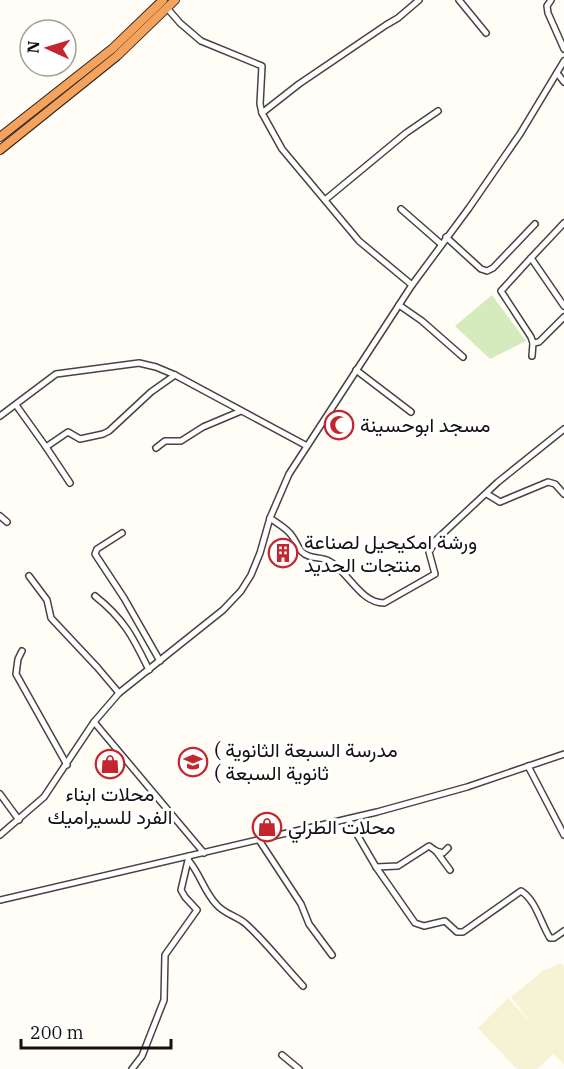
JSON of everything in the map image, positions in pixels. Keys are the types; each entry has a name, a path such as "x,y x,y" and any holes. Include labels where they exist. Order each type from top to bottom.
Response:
{"highway":[{"path":"0,137 165,4 176,0"},
{"path":"0,150 117,56 165,4"}],"street":[{"path":"262,113 299,84 398,18 419,0"},
{"path":"459,0 486,33"},
{"path":"551,0 547,6 548,13 564,49"},
{"path":"165,4 180,23 201,41 262,66 260,104 262,113 282,149 359,241 412,285"},
{"path":"0,835 44,797 94,722 119,693 223,610 241,591 251,575 270,519 289,474 412,285 520,134 564,61"},
{"path":"557,74 564,82"},
{"path":"325,200 406,133 438,111"},
{"path":"401,209 441,244"},
{"path":"446,237 481,269 487,271 493,268 535,224"},
{"path":"562,225 564,233"},
{"path":"532,356 531,337 501,291 562,225"},
{"path":"531,258 564,306"},
{"path":"399,305 422,321 464,357"},
{"path":"533,343 539,342 564,317"},
{"path":"0,416 56,374 139,363 175,375 307,446"},
{"path":"356,370 411,412"},
{"path":"46,447 68,432 80,439 109,431 151,392 175,375"},
{"path":"16,405 70,483"},
{"path":"156,448 165,441 181,441 203,427 241,411"},
{"path":"270,519 287,529 303,553 309,557 329,561 366,597 384,603 435,574 429,552 436,540 540,447 564,429"},
{"path":"487,494 500,502 548,482 555,484 564,494"},
{"path":"0,516 7,522"},
{"path":"122,533 97,549 95,554 124,598 160,661"},
{"path":"29,576 47,600 51,618 119,693"},
{"path":"95,596 125,625 149,670"},
{"path":"22,651 18,658 16,674 67,765"},
{"path":"94,722 204,853"},
{"path":"0,900 189,859 204,853 348,819 467,787 564,754"},
{"path":"528,766 564,835"},
{"path":"0,794 19,820"},
{"path":"348,819 411,920 419,925 445,921 457,932 463,932 522,891 526,894 550,938 564,931"},
{"path":"260,840 301,904 309,924 332,955"},
{"path":"376,867 398,866 429,846 436,851 450,870"},
{"path":"436,851 443,853 448,848"},
{"path":"189,859 205,891 216,904 246,923 303,986"},
{"path":"132,1069 142,1056 165,1000 165,955 197,910 181,890 189,859"},
{"path":"282,1055 299,1069"}],"shaded area":[{"path":"560,963 564,966 564,1064 553,1054 538,1069 517,1069 478,1028 508,998 532,1024 511,997 543,971"}],"green space":[{"path":"492,295 526,341 490,359 455,326"}],"place":[{"name":"مسجد ابوحسينة","path":"339,425"},
{"name":"ورشة امكيحيل لصناعة منتجات الحديد","path":"283,553"},
{"name":"( مدرسة السبعة الثانوية ( ثانوية السبعة","path":"193,762"},
{"name":"محلات ابناء الفرد للسيراميك","path":"110,764"},
{"name":"محلات الطرلي","path":"267,827"}]}
